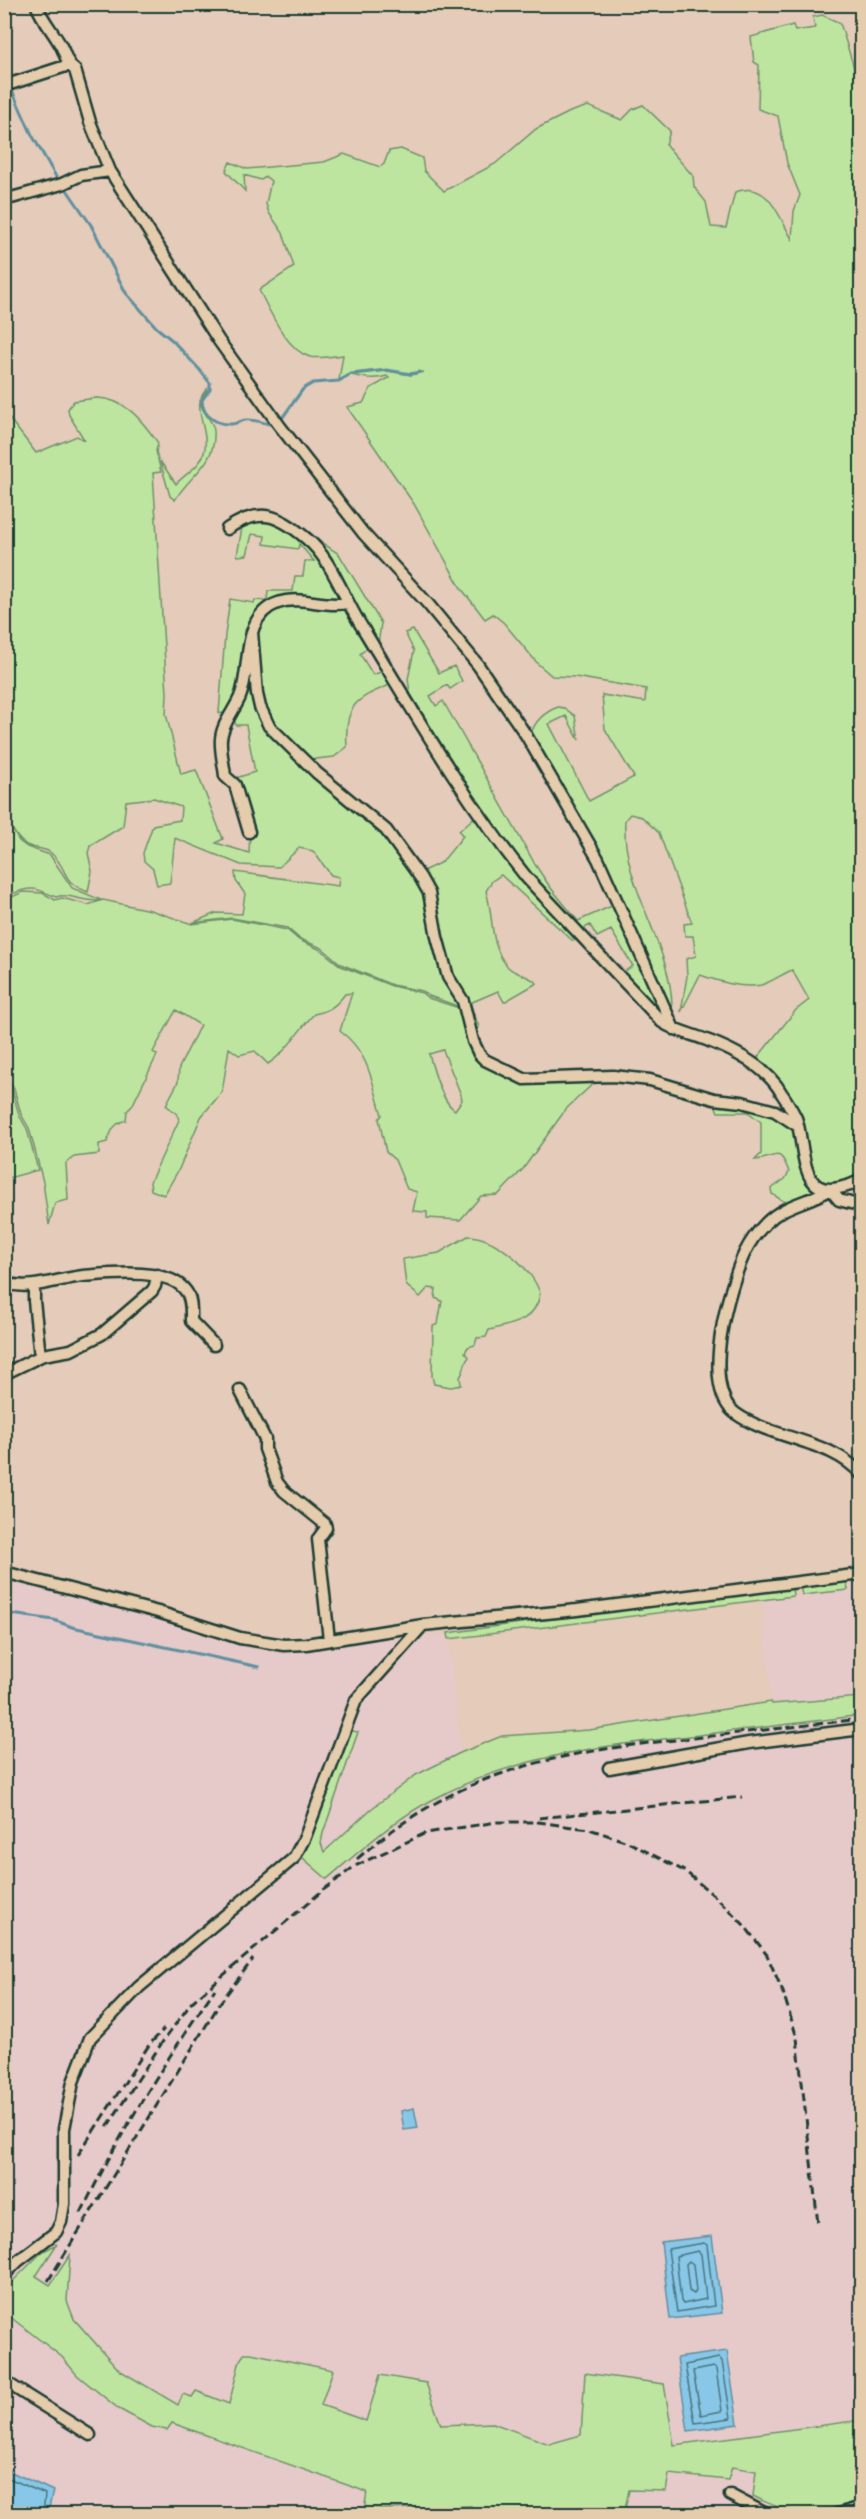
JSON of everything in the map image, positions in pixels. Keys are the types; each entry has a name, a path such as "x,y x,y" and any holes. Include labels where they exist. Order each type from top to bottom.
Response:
{"street":[{"path":"36,4 45,24 61,46 69,65 75,70 90,122 110,171 219,341 279,425 367,538 428,604 472,658 526,735 598,859 674,1029"},
{"path":"4,86 69,65"},
{"path":"4,200 62,184 81,175 110,171"},
{"path":"227,530 257,514 271,516 286,523 316,547 413,714 510,856 662,1022 674,1029 708,1040 732,1052 764,1073 781,1090 798,1126 808,1177 817,1186 830,1189 839,1200 861,1206"},
{"path":"249,832 235,785 225,776 221,739 240,697 252,632 262,611 276,603 307,600 337,605 347,603"},
{"path":"252,632 256,694 269,726 317,773 386,830 429,893 437,937 448,977 463,1001 473,1041 485,1060 524,1079 613,1076 650,1080 714,1099 742,1102 775,1111 798,1126"},
{"path":"861,1180 852,1185 830,1189 787,1207 767,1222 750,1243 744,1252 723,1312 718,1364 725,1401 737,1414 766,1430 828,1451 861,1475"},
{"path":"4,1374 40,1356 71,1350 102,1334 152,1291 156,1275"},
{"path":"4,1282 22,1287 82,1276 156,1275 176,1280 189,1296 191,1321 214,1345"},
{"path":"34,1286 40,1356"},
{"path":"240,1390 265,1439 265,1449 277,1482 284,1491 325,1524 326,1528 318,1539 329,1640"},
{"path":"4,1572 158,1612 260,1642 284,1645 423,1625 589,1609 861,1574"},
{"path":"4,2276 23,2256 56,2232 61,2222 64,2204 64,2129 73,2082 90,2038 139,1987 294,1858 305,1837 356,1700 423,1625"},
{"path":"609,1768 749,1743 861,1729"},
{"path":"4,2381 90,2435"},
{"path":"730,2495 766,2514"},
{"path":"838,2514 861,2507"}],"shaded area":[{"path":"5,1578 166,1622 280,1649 448,1633 461,1753 502,1736 589,1730 771,1702 762,1599 848,1590 861,1585 861,2514 54,2514 48,2512 53,2491 5,2469"}],"green space":[{"path":"822,15 838,22 855,71 862,74 861,1177 832,1185 819,1182 812,1173 802,1129 754,1062 796,1010 809,1000 792,970 765,984 754,986 730,984 700,975 681,1012 687,976 686,959 696,956 693,936 685,936 684,924 692,923 659,833 642,817 630,814 625,820 626,845 631,870 665,964 672,1012 531,734 541,717 558,707 564,708 575,716 579,740 566,716 549,724 589,801 634,777 605,729 602,695 645,702 646,689 575,677 552,676 538,664 504,623 493,614 485,619 461,588 414,504 347,407 363,403 371,388 389,378 387,376 369,378 352,375 385,371 356,374 347,376 339,380 343,355 310,357 301,353 286,338 259,290 294,267 283,233 269,213 266,204 271,181 266,177 261,180 244,175 245,191 226,171 230,162 247,169 324,162 344,154 380,167 384,164 389,151 401,149 422,158 424,171 444,191 495,164 536,129 570,112 588,106 622,120 633,109 643,105 670,131 666,145 693,176 694,187 706,202 711,227 726,228 735,192 746,189 764,195 771,202 792,239 794,211 800,195 787,163 778,116 758,109 759,65 754,62 751,37 793,25 795,31 815,28 813,17","holes":["390,372 409,373 424,372 411,375"]},
{"path":"108,399 125,407 140,419 158,443 156,451 161,472 153,473 167,694 166,714 181,774 196,770 223,839 216,843 249,853 250,833 236,778 255,772 246,725 236,725 232,714 249,654 267,727 375,821 418,877 463,1008 429,996 422,991 392,985 341,964 322,948 300,939 287,928 232,918 192,923 216,913 242,914 245,894 236,881 235,872 338,886 339,877 331,875 313,851 299,848 279,867 241,865 175,838 170,883 157,885 153,869 144,861 143,853 153,825 180,820 181,807 154,798 126,801 123,826 90,846 88,853 92,871 88,892 73,884 51,853 24,844 14,832 5,813 5,413 36,453 77,436 85,441 69,415 68,409 74,401"},
{"path":"200,402 213,427 214,443 206,461 175,500 170,496 160,461 176,484 202,458 205,436"},
{"path":"274,520 315,552 334,584 339,600 321,598 260,611 237,696 227,714 219,713 230,599 254,603 255,600 267,601 268,591 293,591 295,576 303,576 305,561 314,561 299,544 298,549 264,544 265,536 252,534 247,555 237,556 243,522"},
{"path":"307,533 339,554 381,623 378,645"},
{"path":"295,604 345,610 367,648 360,654 373,675 383,671 390,685 368,695 354,706 347,722 347,747 334,757 307,760 268,719 260,692 257,628 268,614"},
{"path":"413,630 439,673 454,666 462,681 450,689 447,685 430,696 436,706 443,701 536,866 578,921 616,904 664,1017 622,973 633,966 611,930 597,937 590,925 581,930 530,875 436,743 412,705 408,679 414,651 405,633"},
{"path":"478,814 584,941 572,940 501,875 492,881 486,891 498,950 508,967 537,983 504,1002 498,991 470,1003 479,1027 474,1035 452,980 419,873 442,862 463,836 459,831"},
{"path":"5,817 19,841 27,847 50,855 72,888 101,900 56,897 35,889 12,894 6,892"},
{"path":"23,892 43,893 55,900 62,898 88,905 103,900 150,910 192,924 232,919 287,930 299,940 321,950 341,966 459,1008 472,1042 512,1077 598,1079 566,1109 523,1169 498,1195 481,1196 460,1220 427,1218 427,1212 413,1211 417,1192 407,1189 395,1160 386,1152 379,1119 382,1115 368,1068 357,1048 340,1031 352,993 345,994 332,1007 314,1014 281,1053 268,1064 255,1051 239,1055 229,1048 222,1092 201,1117 179,1169 164,1195 151,1190 150,1182 179,1120 177,1114 166,1105 178,1082 179,1068 200,1025 176,1010 153,1052 157,1055 132,1106 127,1111 126,1120 116,1126 107,1142 99,1144 99,1154 74,1157 66,1163 68,1200 55,1203 49,1225 43,1182 29,1128 21,1114 14,1089 5,1073 5,895 12,897","holes":["443,1050 462,1100 455,1110 442,1093 429,1054"]},
{"path":"5,1077 12,1090 19,1115 27,1129 38,1170 8,1178 5,1186"},
{"path":"714,1102 773,1113 789,1124 796,1133 812,1191 788,1204 772,1194 771,1189 785,1179 789,1172 786,1163 779,1156 755,1160 761,1154 761,1122 748,1112 718,1112"},
{"path":"468,1236 489,1242 512,1256 530,1274 540,1294 533,1311 528,1316 514,1323 489,1330 486,1337 477,1338 475,1345 468,1347 465,1352 469,1357 460,1377 461,1385 451,1387 434,1384 432,1376 433,1326 438,1324 442,1301 435,1298 436,1289 428,1288 420,1297 406,1285 403,1259 439,1253"},
{"path":"846,1579 848,1590 802,1595 800,1585"},
{"path":"792,1586 793,1596 449,1639 448,1633"},
{"path":"861,1697 861,1715 624,1744 526,1763 463,1785 418,1808 377,1836 327,1879 303,1858 302,1853 350,1733 353,1731 358,1732 323,1833 321,1843 324,1852 371,1809 416,1775 460,1753 502,1736 589,1730 771,1702 772,1704"},
{"path":"57,2244 36,2276 50,2285 70,2255 67,2301 74,2319 119,2370 178,2405 183,2394 192,2397 196,2391 229,2404 240,2360 245,2353 251,2353 333,2370 321,2405 366,2421 380,2375 426,2383 441,2425 493,2423 549,2444 581,2435 585,2373 664,2384 674,2445 861,2420 861,2501 818,2511 794,2511 782,2508 753,2496 756,2471 732,2467 728,2480 669,2474 666,2491 629,2490 624,2514 480,2514 471,2506 364,2510 367,2492 172,2423 167,2430 152,2427 119,2409 77,2375 62,2357 5,2313 5,2289 42,2252"}],"water":[{"path":"414,2108 418,2128 404,2130 401,2111"},
{"path":"712,2236 722,2313 670,2319 661,2242"},
{"path":"727,2351 738,2424 688,2431 677,2358"},
{"path":"5,2469 53,2491 48,2512 54,2514 5,2514"}],"waterway":[{"path":"10,86 32,135 59,182"},
{"path":"65,187 91,225 126,293 210,383 210,389 202,400 208,415 226,424 248,420 273,425"},
{"path":"280,421 303,389 313,383 339,381 351,374 387,370 411,374 419,372"},
{"path":"4,1613 54,1620 72,1627 259,1667"}],"railway":[{"path":"357,1859 396,1828 435,1803 475,1784 515,1769 557,1758 646,1743 862,1719"},
{"path":"539,1818 742,1797"},
{"path":"107,2127 163,2041 192,2002 322,1891 355,1866 426,1833 497,1822 538,1822 589,1829 628,1842 686,1872 744,1925 767,1955 783,1992 797,2038 818,2224"},
{"path":"48,2281 220,2003 253,1959"},
{"path":"81,2213 144,2098 215,1989"},
{"path":"78,2155 149,2045 164,2029"}]}
